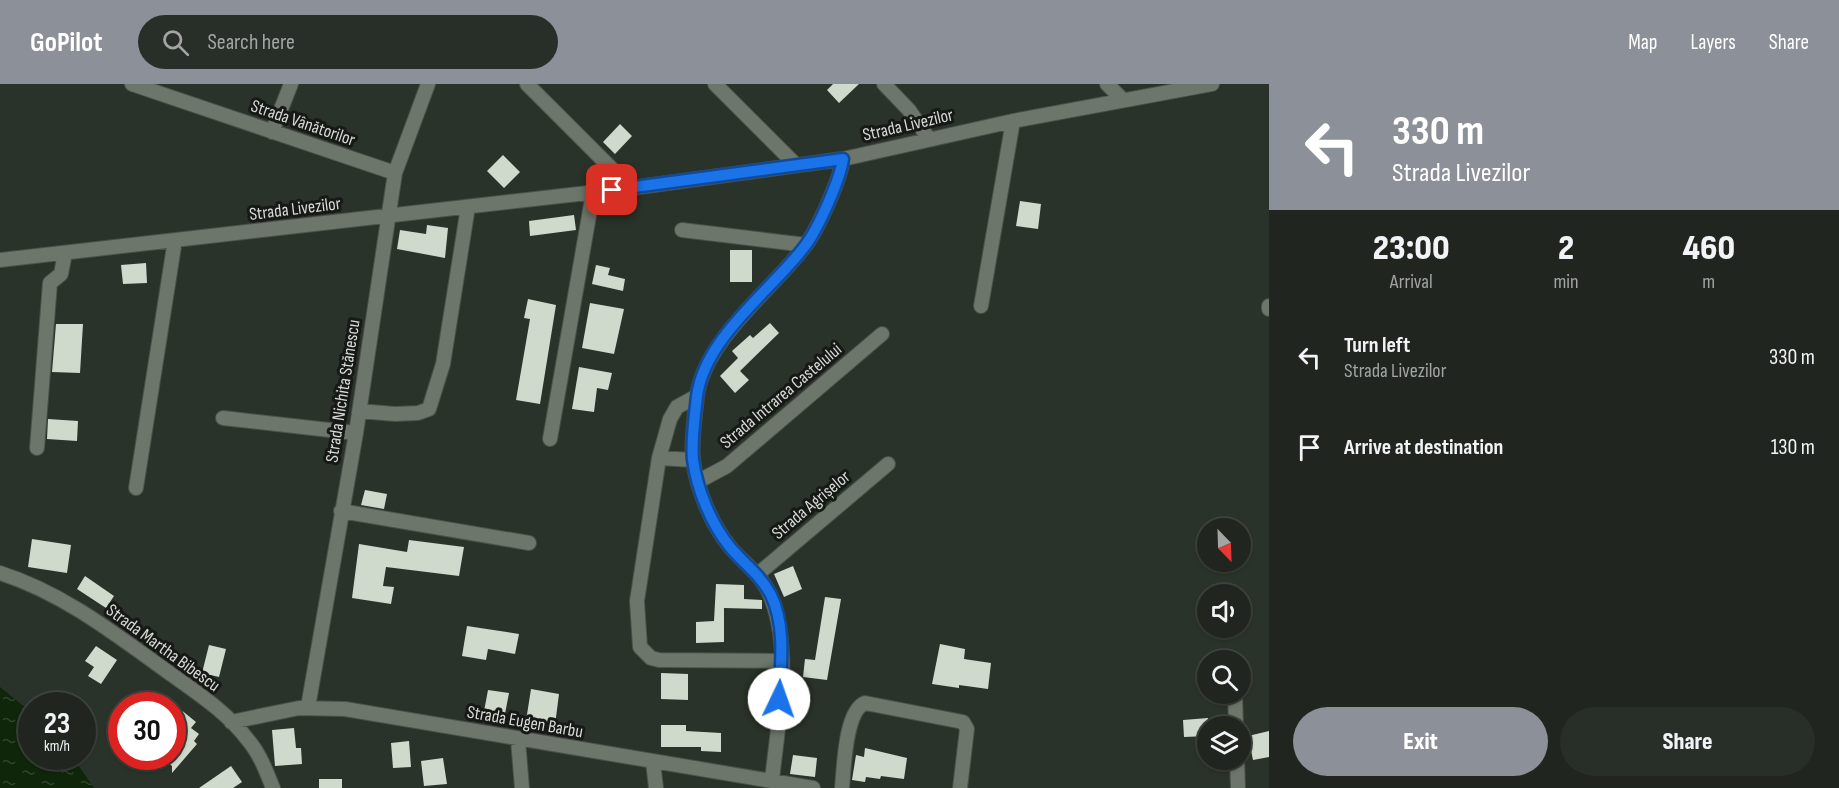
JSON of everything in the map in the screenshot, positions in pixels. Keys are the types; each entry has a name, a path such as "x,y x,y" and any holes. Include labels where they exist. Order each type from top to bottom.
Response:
{"street":[{"name":"Strada Vânătorilor","path":"132,84 395,173"},
{"path":"272,132 291,84"},
{"name":"Strada Nichita Stănescu","path":"308,707 356,433 395,173 428,84"},
{"path":"527,84 631,188"},
{"path":"715,84 796,165"},
{"path":"884,84 909,110 929,139"},
{"path":"1107,84 1123,100"},
{"name":"Strada Livezilor","path":"0,261 593,193 843,159 1013,121 1212,84"},
{"path":"981,306 1013,121"},
{"path":"772,780 782,647 776,612 771,597 758,574 730,547 707,511 693,460 698,396 710,362 724,339 806,245 841,173 843,159"},
{"path":"550,439 593,193"},
{"path":"359,411 418,413 429,409 433,402 443,364 468,207"},
{"path":"682,230 806,245"},
{"path":"136,488 175,240"},
{"path":"37,448 50,283 61,274 65,253"},
{"name":"Strada Intrarea Castelului","path":"699,481 727,466 882,334"},
{"path":"698,396 677,407 670,418 659,458 637,600 640,647 651,658 659,660 781,661"},
{"path":"223,418 356,433"},
{"path":"659,458 693,460"},
{"name":"Strada Agrișelor","path":"758,574 888,465"},
{"path":"341,511 529,543"},
{"name":"Strada Martha Bibescu","path":"0,573 21,580 76,607 201,696 248,739 262,761 273,788"},
{"path":"842,788 851,723 855,710 865,703 963,722 967,729 960,788"},
{"name":"Strada Eugen Barbu","path":"231,722 308,707 345,709 813,788"},
{"path":"518,740 522,788"},
{"path":"654,762 656,788"},
{"path":"1237,770 1238,788"}],"water":[{"path":"0,687 18,702 18,770 82,770 94,788 0,788"}],"building":[{"path":"833,84 859,84 839,103 827,90"},
{"path":"620,124 632,136 615,154 603,142"},
{"path":"503,155 520,172 504,188 487,171"},
{"path":"1020,201 1041,204 1038,229 1016,226"},
{"path":"574,215 576,230 530,236 529,221"},
{"path":"427,225 448,228 445,258 397,249 400,230 426,234"},
{"path":"730,250 752,250 752,282 730,282"},
{"path":"146,263 147,283 123,284 121,265"},
{"path":"596,265 610,268 608,275 625,279 623,291 592,284"},
{"path":"528,299 556,305 540,404 516,400 530,319 524,318"},
{"path":"590,303 624,309 614,354 582,348"},
{"path":"770,323 779,333 740,371 749,380 735,393 720,376 738,358 732,351 750,335 753,338"},
{"path":"56,324 83,324 80,373 52,372"},
{"path":"579,367 612,373 608,390 597,388 594,412 572,409"},
{"path":"48,419 78,421 77,441 47,439"},
{"path":"365,490 387,494 384,509 361,505"},
{"path":"32,539 71,545 67,573 28,567"},
{"path":"409,540 464,547 459,576 386,567 383,586 394,587 391,604 352,598 359,544 407,552"},
{"path":"793,566 802,589 784,597 774,574"},
{"path":"85,576 114,596 106,608 77,589"},
{"path":"716,584 744,585 744,599 762,600 762,609 724,608 724,642 696,643 696,622 714,621"},
{"path":"825,597 841,599 827,680 803,677 805,659 815,660"},
{"path":"467,626 519,634 515,654 488,649 486,660 462,656"},
{"path":"940,644 965,649 964,659 991,663 988,689 932,684"},
{"path":"209,645 226,649 219,677 202,673"},
{"path":"96,646 117,660 101,684 88,676 94,667 85,661"},
{"path":"661,673 688,674 688,700 661,699"},
{"path":"531,689 559,694 555,725 526,721"},
{"path":"488,690 509,693 504,719 495,717 494,724 482,722"},
{"path":"186,714 196,722 191,728 199,734 194,741 197,744 186,757"},
{"path":"1197,719 1197,736 1184,737 1183,720"},
{"path":"661,725 686,725 686,731 721,733 721,752 701,751 701,747 661,747"},
{"path":"294,728 296,748 301,748 302,764 275,766 272,730"},
{"path":"1269,731 1269,757 1253,760 1251,735"},
{"path":"409,741 411,767 393,768 391,743"},
{"path":"865,748 907,758 904,779 881,776 880,779 866,777 865,782 852,780 856,755 864,757"},
{"path":"793,755 817,758 815,777 790,774"},
{"path":"443,758 447,784 424,786 421,761"},
{"path":"231,766 242,782 233,788 199,788"},
{"path":"319,779 342,779 342,788 319,788"}],"route":[{"path":"612,190 843,159 841,173 806,245 750,307 724,339 710,362 699,389 694,422 693,460 707,511 730,547 758,574 771,597 776,612 782,647 779,699"}]}
